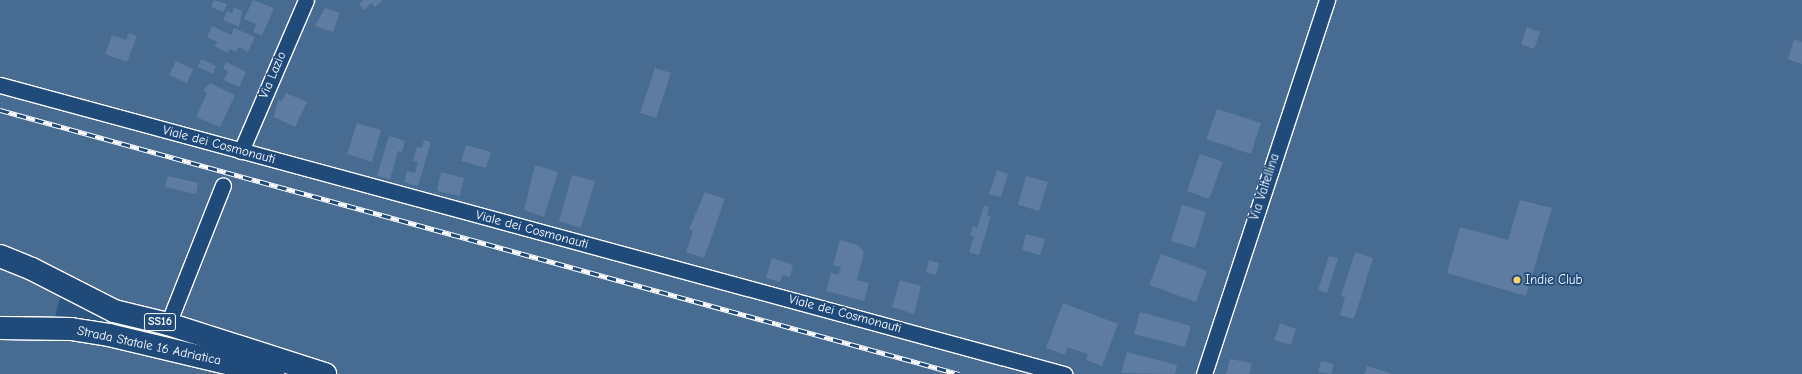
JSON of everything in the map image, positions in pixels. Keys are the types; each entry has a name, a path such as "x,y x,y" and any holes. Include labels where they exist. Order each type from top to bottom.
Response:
{"main road":[{"name":"Strada Statale 16 Adriatica","path":"0,256 32,268 114,311 168,324 325,374"},
{"name":"Strada Statale 16 Adriatica","path":"0,328 72,328 109,335 273,374"}],"street":[{"name":"Via Lazio","path":"241,151 306,0"},
{"name":"Via Valtellina","path":"1204,374 1327,0"},
{"name":"Viale dei Cosmonauti","path":"0,85 1064,374"},
{"path":"168,324 224,184"}],"shaded area":[{"path":"0,0 1802,0 1802,374 263,374 0,249"},
{"path":"0,264 61,293 54,321 0,321"},
{"path":"0,336 81,340 241,374 0,374"}],"building":[{"path":"214,0 227,4 223,12 211,7"},
{"path":"253,0 274,8 262,36 253,32 256,24 244,19"},
{"path":"363,0 383,0 375,7 371,3 364,10 359,4"},
{"path":"234,7 242,11 239,27 223,20 227,11 232,13"},
{"path":"325,8 340,13 333,32 315,26"},
{"path":"212,26 231,35 234,28 255,37 248,52 239,47 236,52 230,49 228,53 215,46 217,42 207,37"},
{"path":"1527,27 1540,32 1534,49 1521,44"},
{"path":"129,33 137,36 127,62 105,54 112,35 126,40"},
{"path":"1794,39 1802,42 1802,64 1788,59"},
{"path":"201,59 216,66 213,74 198,67"},
{"path":"176,61 193,69 187,83 169,75"},
{"path":"226,62 246,72 239,87 224,80 228,71 223,69"},
{"path":"655,68 671,73 656,118 640,113"},
{"path":"210,83 235,95 220,127 196,117 207,93 203,91"},
{"path":"286,93 307,102 295,127 274,117 278,100 282,101"},
{"path":"1217,109 1261,123 1251,154 1206,139"},
{"path":"357,123 381,130 372,162 347,154"},
{"path":"389,136 405,141 402,152 398,151 390,179 377,176"},
{"path":"424,140 431,142 418,186 404,182 407,171 415,173 418,162 413,161 417,147 422,148"},
{"path":"466,145 491,152 486,168 461,161"},
{"path":"1200,154 1223,162 1209,199 1187,191"},
{"path":"535,165 558,172 544,217 524,210"},
{"path":"997,170 1008,174 1001,197 989,194"},
{"path":"441,172 464,178 460,196 437,191"},
{"path":"572,175 595,181 581,228 559,221"},
{"path":"168,176 198,183 196,194 165,187"},
{"path":"1026,176 1048,182 1039,211 1018,205"},
{"path":"705,192 725,199 704,258 686,252 693,231 689,229"},
{"path":"1520,200 1552,208 1526,296 1447,273 1460,227 1508,240"},
{"path":"1182,205 1206,212 1195,248 1171,241"},
{"path":"984,206 989,207 987,215 991,216 979,255 969,252 974,237 970,235 973,226 977,228"},
{"path":"1026,234 1045,239 1040,255 1022,250"},
{"path":"840,240 858,245 864,252 857,280 869,283 864,301 826,291 831,273 838,275 841,267 833,265"},
{"path":"1355,252 1373,258 1354,319 1340,315 1345,297 1341,296"},
{"path":"1161,254 1207,271 1196,302 1149,285"},
{"path":"1329,256 1338,258 1327,293 1318,290"},
{"path":"772,258 793,265 790,277 782,275 780,282 766,278"},
{"path":"929,260 939,263 936,275 926,272"},
{"path":"900,280 921,286 914,314 892,307"},
{"path":"1063,303 1118,324 1102,366 1086,360 1088,354 1067,347 1065,355 1046,348"},
{"path":"1140,312 1191,326 1185,347 1134,334"},
{"path":"1280,323 1296,329 1291,345 1274,340"},
{"path":"1127,352 1177,365 1175,374 1121,373"},
{"path":"1230,359 1252,363 1249,374 1226,374"},
{"path":"1321,361 1334,364 1331,374 1318,372"},
{"path":"1367,366 1393,374 1364,374"}],"railway":[{"path":"0,110 959,374"}],"place":[{"name":"Indie Club","path":"1517,280"}]}
